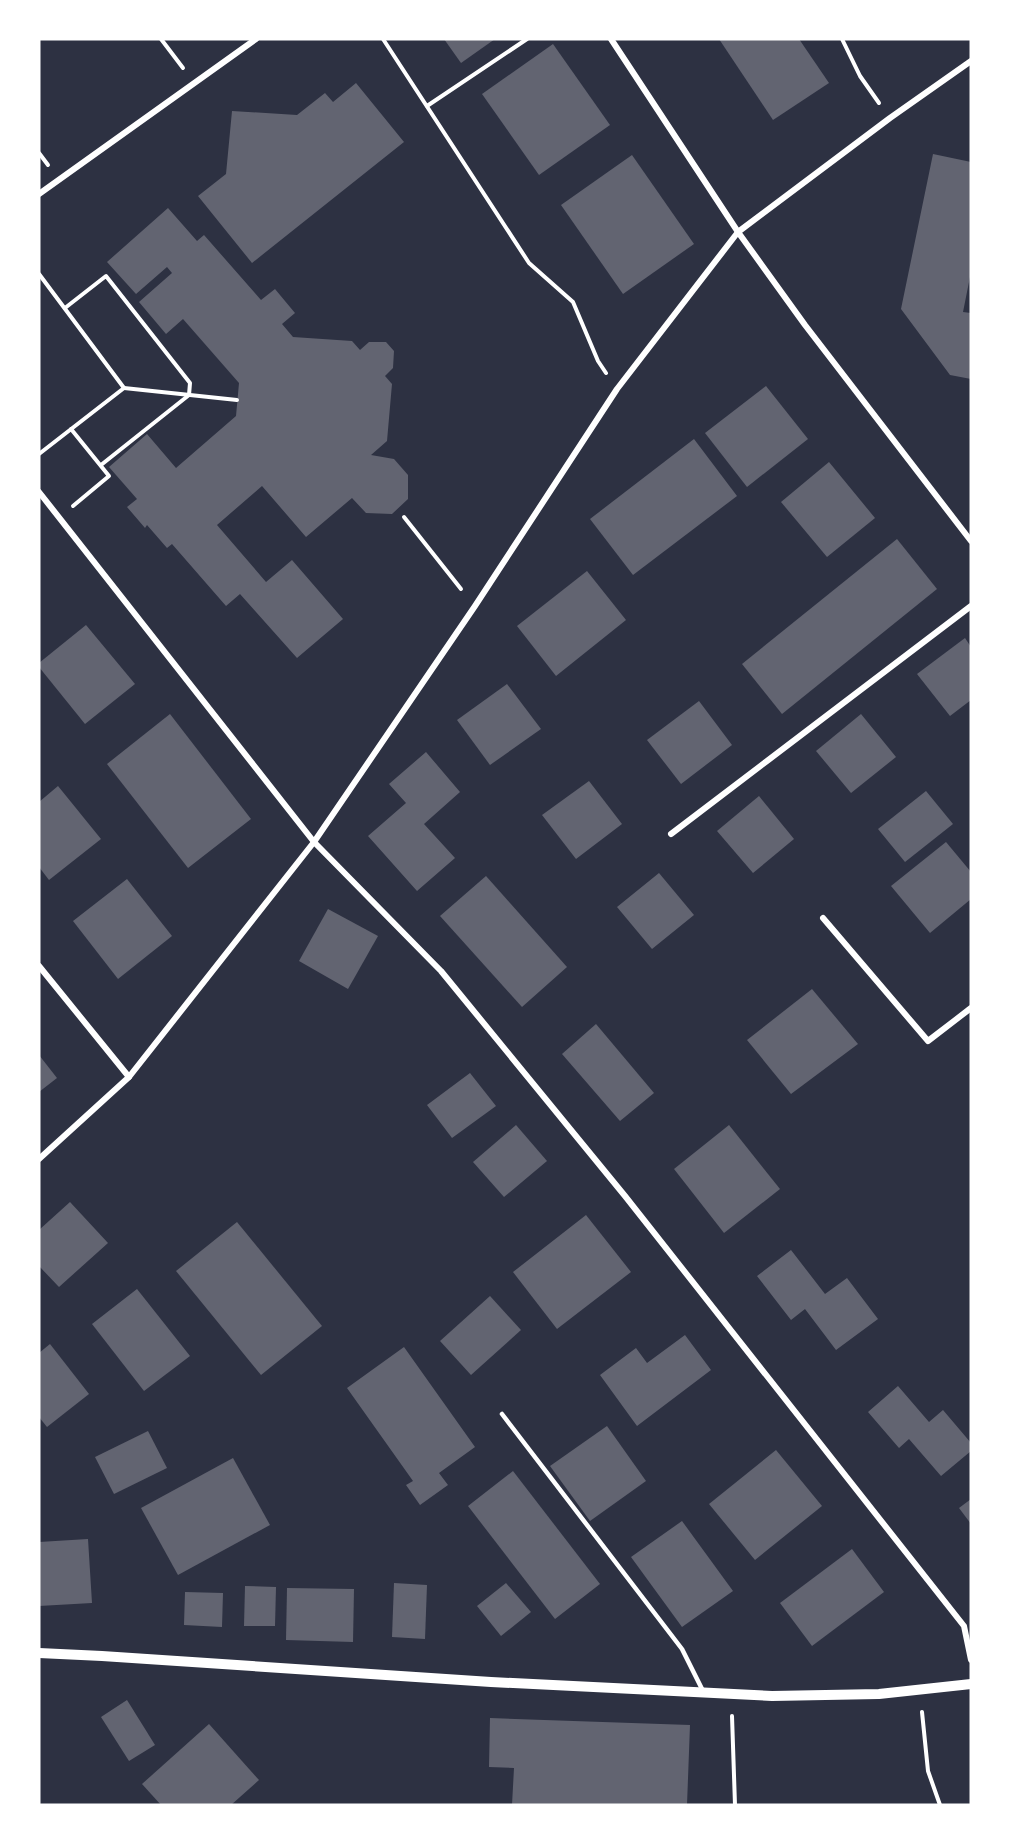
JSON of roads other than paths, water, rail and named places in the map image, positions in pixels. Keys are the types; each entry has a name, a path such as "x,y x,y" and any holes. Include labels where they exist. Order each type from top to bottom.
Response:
{"street":[{"path":"39,194 256,39"},
{"path":"611,39 738,232 805,325 971,541"},
{"path":"39,1159 129,1077 314,842 475,606 617,389 738,232 890,118 971,61"},
{"path":"39,492 314,842 441,971 625,1196 964,1626 971,1660"},
{"path":"671,834 971,606"},
{"path":"824,918 928,1041 971,1008"},
{"path":"39,966 129,1077"},
{"path":"39,1653 491,1682 772,1696 879,1694 971,1684"}],"lane":[{"path":"502,1414 682,1649 705,1693"}]}
